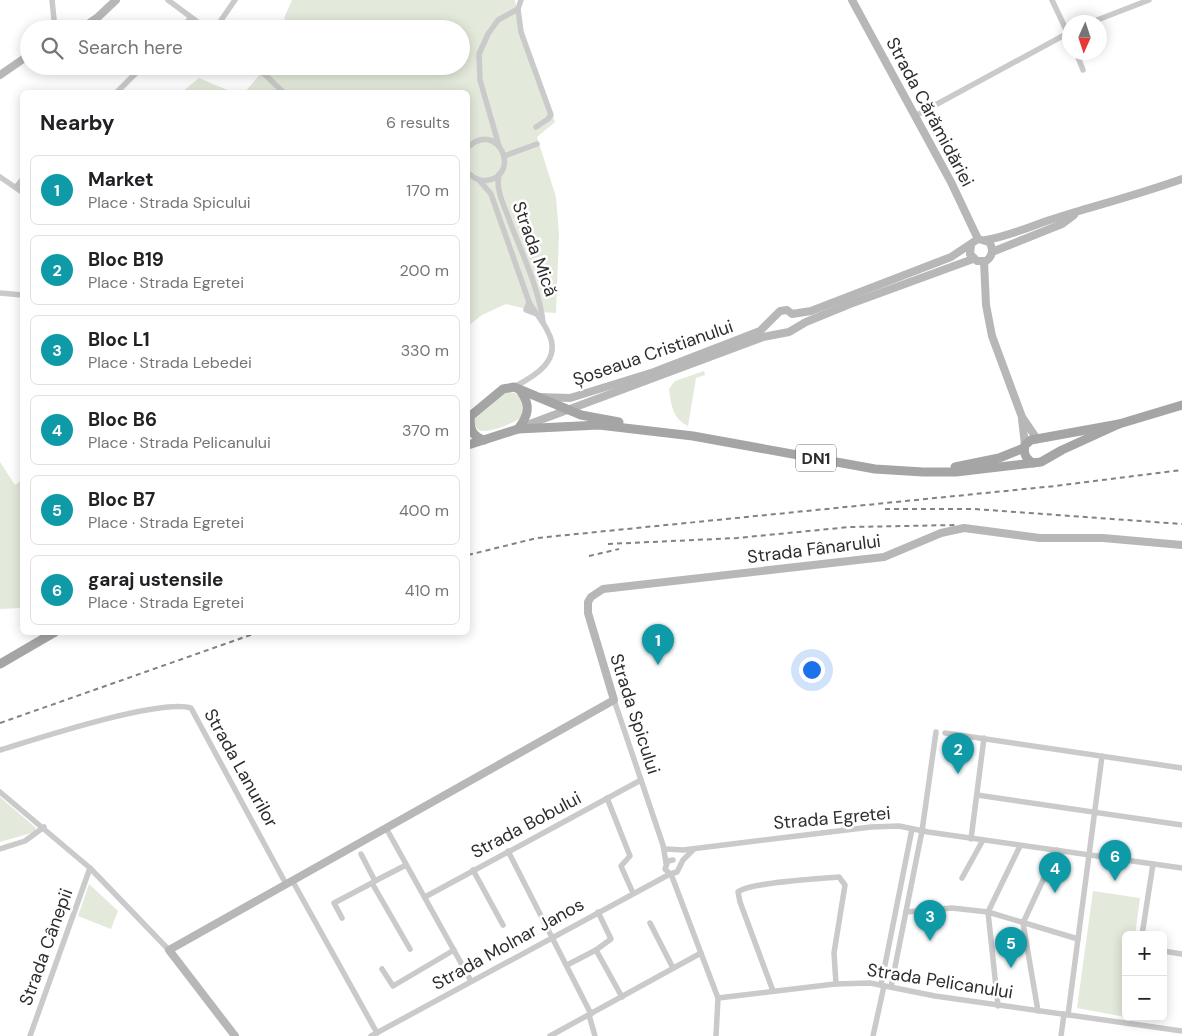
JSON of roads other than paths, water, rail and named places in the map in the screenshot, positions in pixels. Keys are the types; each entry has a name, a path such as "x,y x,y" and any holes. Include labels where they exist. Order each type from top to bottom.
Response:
{"main road":[{"name":"DN1","path":"517,388 566,410 600,419 666,429 675,433"},
{"path":"470,416 503,389 517,388 527,400 528,411 518,429"},
{"name":"DN1","path":"941,471 999,458 1038,439 1119,424 1182,404"},
{"path":"470,422 472,432 478,438 484,440"},
{"name":"DN1","path":"470,444 518,429 599,425 675,433 875,469 923,472 1004,468 1041,462 1119,424"},
{"path":"1038,439 1048,448 1047,458"},
{"path":"1025,447 1025,456 1034,463"},
{"path":"0,664 50,635"}],"street":[{"path":"52,0 54,20"},
{"path":"94,20 116,0"},
{"path":"168,0 195,20"},
{"path":"221,20 235,0"},
{"path":"521,0 518,9 521,32 551,115 536,127"},
{"name":"Strada Cărămidăriei","path":"852,0 982,240"},
{"path":"1052,0 1062,20"},
{"path":"1107,16 1149,0"},
{"path":"518,9 498,20 488,34 479,54 480,80 496,130 499,146 504,156 537,144"},
{"path":"915,116 1062,38"},
{"path":"1079,60 1083,70"},
{"path":"0,75 20,61"},
{"path":"119,90 134,75"},
{"path":"265,75 281,90"},
{"path":"492,141 496,130"},
{"path":"470,146 479,140 492,141 499,146"},
{"name":"Strada Mică","path":"504,156 504,162 497,181 534,287 543,322"},
{"name":"Strada Mică","path":"470,174 479,180 491,194 529,302 534,313 543,322"},
{"path":"479,180 487,180 499,174"},
{"path":"0,177 20,190"},
{"path":"982,240 991,245 992,252 989,258 984,261 973,259 970,254 971,246 982,240 1002,237 1059,217 1076,214 1182,179"},
{"path":"16,187 20,182"},
{"path":"992,252 1062,224 1076,214"},
{"name":"Șoseaua Cristianului","path":"536,397 570,398 654,372 760,331 777,312 783,310 792,314 811,311 951,257 971,246"},
{"name":"Șoseaua Cristianului","path":"518,429 763,337 782,332 973,259"},
{"path":"984,261 988,323 1022,417 1025,447"},
{"path":"0,293 20,295"},
{"name":"Strada Mică","path":"529,302 526,310 534,313"},
{"path":"792,314 795,320 794,327"},
{"path":"773,318 774,327 782,332"},
{"path":"517,388 543,369 552,356 552,340 543,322"},
{"path":"1022,417 1038,439"},
{"name":"Strada Fânarului","path":"595,593 603,589 657,582 884,557 941,533 964,528 1040,538 1103,538 1182,545"},
{"name":"Strada Spicului","path":"595,593 588,602 588,613 614,700 669,862"},
{"path":"169,950 614,700"},
{"name":"Strada Lanurilor","path":"0,750 98,722 166,706 191,708 289,882"},
{"path":"891,987 922,831 936,732"},
{"path":"945,733 1182,768"},
{"path":"971,838 984,738"},
{"path":"1061,1036 1078,939 1102,756"},
{"name":"Strada Bobului","path":"425,897 641,780"},
{"path":"0,792 44,827 90,868 169,950 235,1036"},
{"path":"977,795 1182,825"},
{"path":"607,798 630,856 621,866 633,893"},
{"name":"Strada Egretei","path":"683,850 871,827 899,826 1020,846 1182,868"},
{"path":"0,848 25,841 44,827"},
{"path":"386,828 471,981"},
{"path":"873,1036 912,829"},
{"path":"962,878 983,840"},
{"path":"998,1006 988,912 1020,846"},
{"path":"664,847 683,850"},
{"path":"674,873 696,848"},
{"path":"660,878 669,862 683,850"},
{"path":"1023,923 1057,850"},
{"path":"508,851 567,965 590,1014 595,1036"},
{"path":"361,854 410,949"},
{"path":"669,862 674,873"},
{"path":"669,862 718,998 716,1036"},
{"path":"342,918 334,903 406,864"},
{"path":"1143,931 1153,864"},
{"name":"Strada Cânepii","path":"30,1036 90,868"},
{"path":"473,870 503,925"},
{"name":"Strada Molnar Janos","path":"374,1034 660,878 674,873"},
{"path":"773,991 738,892 745,888 770,884 839,877 845,885 834,953 836,984"},
{"path":"289,882 374,1034"},
{"path":"906,912 952,908 988,912 1078,939"},
{"path":"567,965 596,950 611,939 598,912"},
{"path":"650,923 673,968"},
{"name":"Strada Pelicanului","path":"1023,923 1038,1011"},
{"path":"382,969 393,986 454,950"},
{"path":"596,950 622,997"},
{"path":"1167,952 1182,954"},
{"path":"550,1036 701,953"},
{"name":"Strada Pelicanului","path":"718,998 836,984 883,985 998,1006 1066,1015 1122,1020"},
{"name":"Strada Pelicanului","path":"1133,1021 1182,1031"}],"railway":[{"path":"470,555 537,538 1055,486 1182,470"},
{"path":"885,509 974,509 1182,524"},
{"path":"608,544 737,538 850,527 956,525"},
{"path":"589,556 619,549"},
{"path":"0,723 250,635"}],"place":[{"name":"Market","path":"658,665"},
{"name":"Bloc B19","path":"958,774"},
{"name":"garaj ustensile","path":"1115,881"},
{"name":"Bloc B6","path":"1055,893"},
{"name":"Bloc L1","path":"930,941"},
{"name":"Bloc B7","path":"1011,968"}]}
